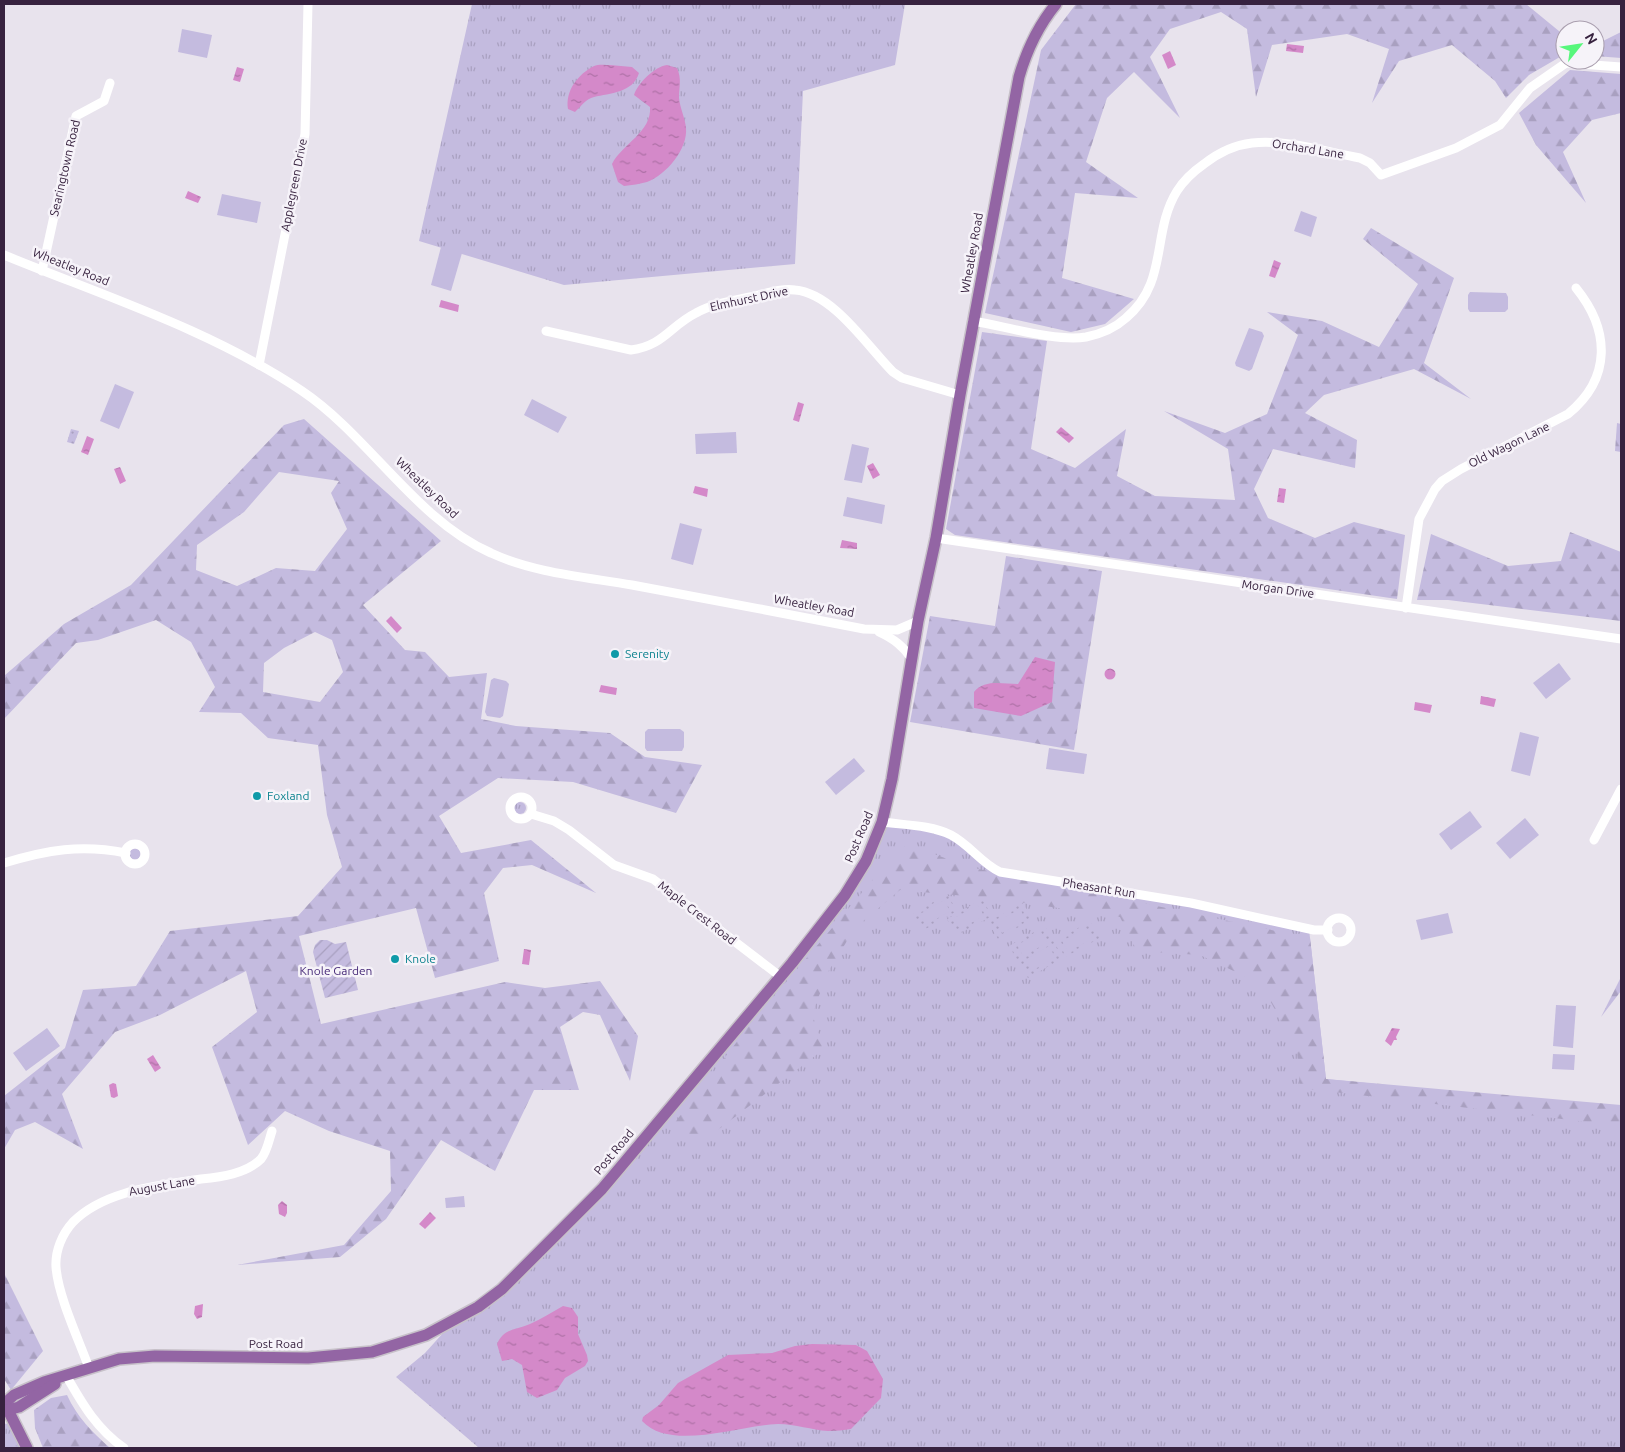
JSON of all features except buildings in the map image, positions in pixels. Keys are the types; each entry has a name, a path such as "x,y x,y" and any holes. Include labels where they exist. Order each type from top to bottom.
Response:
{"main road":[{"name":"Wheatley Road","path":"918,621 936,538 973,321 1019,77 1027,51 1056,4"},
{"name":"Post Road","path":"5,1406 19,1407 67,1377 119,1359 143,1356 286,1359 347,1356 400,1344 452,1323 502,1289 578,1214 781,977 845,895 866,861 882,822 918,621"},
{"path":"5,1406 27,1448"}],"street":[{"name":"Applegreen Drive","path":"259,365 305,134 308,4"},
{"name":"Orchard Lane","path":"973,321 1071,338 1101,333 1122,322 1140,304 1152,284 1166,216 1177,190 1208,161 1237,146 1266,142 1360,158 1370,164 1380,175 1456,148 1500,125 1530,88 1566,63 1621,67"},
{"name":"Searingtown Road","path":"42,271 76,116 104,101 110,83"},
{"name":"Wheatley Road","path":"4,255 228,347 304,392 334,418 441,523 467,541 492,554 555,571 877,631 897,630 918,621"},
{"name":"Old Wagon Lane","path":"1406,608 1419,518 1428,499 1439,485 1461,469 1563,418 1577,407 1592,384 1600,360 1602,337 1590,305 1576,288"},
{"name":"Elmhurst Drive","path":"546,331 631,350 658,342 694,313 707,307 780,290 797,290 826,302 893,372 902,378 960,395"},
{"name":"Morgan Drive","path":"936,538 1621,639"},
{"name":"Wheatley Road","path":"877,631 892,638 905,649 912,659"},
{"path":"1594,840 1621,789"},
{"name":"Maple Crest Road","path":"531,814 554,821 569,830 614,865 653,879 781,977"},
{"name":"Pheasant Run","path":"882,822 928,828 950,835 966,846 989,867 1000,872 1191,903 1314,930 1328,930"},
{"path":"4,863 41,852 69,848 104,849 126,853"},
{"name":"August Lane","path":"89,1368 62,1294 56,1267 59,1246 67,1229 87,1212 125,1193 220,1177 245,1170 263,1156 272,1131"},
{"path":"67,1377 90,1416 101,1429 124,1448"}],"green space":[{"path":"472,4 905,4 895,65 803,91 795,264 564,285 419,241"},
{"path":"1076,4 1526,4 1555,28 1555,60 1529,75 1506,98 1495,81 1452,45 1399,61 1372,103 1389,49 1347,34 1272,45 1256,97 1247,29 1221,12 1170,29 1150,57 1180,118 1134,72 1107,98 1086,162 1138,198 1075,193 1062,278 1134,299 1105,324 1071,332 985,313 1041,50"},
{"path":"182,29 212,35 207,58 178,52"},
{"path":"1621,32 1621,58 1605,57 1605,40"},
{"path":"1570,70 1621,74 1621,113 1592,120 1563,152 1586,203 1536,145 1519,113"},
{"path":"222,194 261,202 257,223 217,215"},
{"path":"1301,211 1317,217 1311,237 1294,231"},
{"path":"1371,228 1454,278 1424,363 1471,399 1414,369 1324,395 1305,413 1357,440 1355,468 1273,449 1254,489 1268,518 1315,538 1354,522 1405,535 1397,599 955,535 946,529 982,332 1047,341 1031,449 1075,468 1126,429 1117,476 1155,496 1235,500 1228,449 1164,411 1225,433 1267,414 1298,335 1267,312 1322,321 1379,347 1418,284 1363,239"},
{"path":"441,247 462,253 451,291 431,285"},
{"path":"1470,292 1506,293 1508,309 1505,312 1470,312 1468,309 1468,295"},
{"path":"1249,328 1262,332 1264,336 1252,369 1249,371 1236,366 1235,363"},
{"path":"115,384 134,392 119,429 100,421"},
{"path":"532,399 567,417 558,433 524,415"},
{"path":"304,419 441,541 363,605 405,650 425,652 449,677 487,673 481,719 516,726 610,733 645,757 702,765 676,813 573,782 498,778 439,816 461,853 531,840 596,893 532,865 503,868 484,893 499,961 435,978 416,908 299,936 321,1024 505,982 545,988 600,981 638,1036 630,1081 600,1015 583,1012 560,1027 579,1090 534,1090 495,1171 441,1140 386,1219 340,1257 237,1265 344,1245 391,1191 390,1151 329,1131 285,1111 248,1145 212,1047 257,1012 246,971 160,1015 115,1032 62,1094 83,1149 35,1122 15,1130 4,1149 4,1096 65,1048 83,990 136,986 170,931 298,916 342,867 327,815 318,745 268,738 241,713 199,712 215,687 191,642 156,620 98,640 76,643 4,719 4,676 64,624 131,585 284,425","holes":["279,472 339,481 331,493 347,529 315,571 276,568 237,586 196,570 197,545 244,512","315,632 332,640 343,672 320,702 263,692 264,663 284,648"]},
{"path":"1617,423 1621,424 1621,452 1615,451"},
{"path":"71,429 79,431 74,444 67,442"},
{"path":"736,432 737,453 696,454 695,434"},
{"path":"852,444 869,448 862,483 844,480"},
{"path":"847,497 885,505 882,524 843,516"},
{"path":"680,523 702,529 693,565 671,559"},
{"path":"1570,532 1621,552 1621,621 1448,600 1417,600 1431,534 1508,566 1561,561"},
{"path":"1006,556 1102,571 1074,750 910,722 930,616 995,626"},
{"path":"1559,663 1571,679 1546,699 1533,683"},
{"path":"494,678 506,681 509,684 503,716 500,718 487,716 485,712 491,680"},
{"path":"648,729 680,729 684,732 684,747 682,751 647,751 645,748 645,732"},
{"path":"1520,732 1539,737 1530,776 1511,771"},
{"path":"1049,748 1087,754 1084,774 1046,769"},
{"path":"854,758 865,771 836,795 825,782"},
{"path":"520,802 526,808 520,814 514,808"},
{"path":"1470,811 1482,827 1451,850 1439,834"},
{"path":"1525,818 1539,835 1510,859 1496,843"},
{"path":"882,822 950,835 989,867 1309,929 1326,1079 1621,1108 1621,1448 479,1448 396,1377 425,1353 452,1323 478,1307 578,1214 845,895"},
{"path":"907,844 969,867 1310,938 1326,1079 1621,1105 1621,1126 1300,1088 1297,1050 1261,984 1200,955 1137,951 1120,917 998,899 900,890 855,928 829,970 812,1014 824,1049 710,1136 674,1136 673,1125 749,1026 887,863"},
{"path":"135,848 141,854 135,860 129,854"},
{"path":"947,894 957,911 922,931 913,914"},
{"path":"982,899 992,916 957,935 947,919"},
{"path":"944,900 950,911 926,925 920,914"},
{"path":"1023,903 1032,919 998,939 988,922"},
{"path":"978,905 984,916 960,929 954,918"},
{"path":"1020,909 1026,920 1002,933 996,922"},
{"path":"1448,913 1453,933 1421,940 1416,920"},
{"path":"1090,921 1100,938 1065,957 1056,941"},
{"path":"1045,926 1063,958 1028,978 1009,946"},
{"path":"1086,928 1092,939 1068,952 1062,941"},
{"path":"1041,932 1047,943 1023,956 1017,945"},
{"name":"Knole Garden","path":"320,940 327,940 335,944 346,942 358,990 325,998 313,952 315,945"},
{"path":"1049,946 1055,957 1032,971 1025,960"},
{"path":"1621,977 1621,991 1601,1017"},
{"path":"1556,1005 1576,1006 1573,1048 1553,1046"},
{"path":"47,1028 60,1046 26,1071 13,1053"},
{"path":"1553,1054 1575,1055 1574,1070 1552,1069"},
{"path":"464,1196 465,1207 446,1208 445,1198"},
{"path":"4,1273 43,1351 11,1390 4,1379"},
{"path":"67,1395 75,1410 86,1424 110,1448 43,1448 35,1428 34,1410 51,1398"},
{"path":"10,1421 23,1448 4,1448 4,1423 6,1424"},
{"path":"4,1433 19,1448 4,1448"}],"water":[{"path":"1287,44 1304,46 1303,53 1286,51"},
{"path":"1170,51 1176,65 1168,69 1162,55"},
{"path":"667,65 677,68 680,83 679,98 686,136 680,152 661,174 647,182 624,186 618,182 612,164 646,124 650,107 634,95 647,76 662,66"},
{"path":"594,66 632,67 639,73 632,85 614,93 591,98 575,112 568,109 569,96 578,78"},
{"path":"237,67 244,69 240,82 233,80"},
{"path":"188,191 201,197 198,203 185,198"},
{"path":"1274,260 1281,263 1275,278 1269,276"},
{"path":"441,300 459,305 458,312 439,307"},
{"path":"798,402 804,404 799,422 793,420"},
{"path":"1061,427 1074,438 1069,443 1056,432"},
{"path":"87,436 94,439 88,455 81,452"},
{"path":"873,463 880,475 873,479 867,466"},
{"path":"120,467 126,481 120,484 114,469"},
{"path":"695,486 708,489 707,497 693,493"},
{"path":"1279,488 1286,489 1284,503 1277,502"},
{"path":"842,540 857,543 857,549 840,548"},
{"path":"391,616 402,628 397,633 386,621"},
{"path":"1035,657 1055,662 1052,702 1021,716 974,708 974,692 978,688 994,683 1018,684"},
{"path":"1110,668 1116,674 1110,680 1104,674"},
{"path":"601,685 617,688 616,695 599,692"},
{"path":"1481,696 1496,699 1494,707 1480,704"},
{"path":"1415,702 1432,705 1430,713 1414,710"},
{"path":"524,949 531,950 529,965 522,964"},
{"path":"1392,1028 1400,1029 1396,1037 1397,1040 1394,1040 1391,1046 1385,1041"},
{"path":"153,1055 161,1068 155,1072 147,1059"},
{"path":"116,1084 118,1096 114,1098 111,1097 109,1085"},
{"path":"282,1201 287,1205 285,1217 279,1214 278,1205"},
{"path":"430,1212 436,1218 425,1229 419,1224"},
{"path":"203,1304 202,1317 197,1319 194,1314 195,1306"},
{"path":"563,1306 572,1308 578,1317 578,1334 588,1361 585,1366 565,1378 557,1390 537,1398 527,1392 522,1365 512,1359 502,1361 497,1344 507,1332 530,1324"},
{"path":"812,1344 856,1345 867,1351 883,1379 881,1398 851,1429 828,1431 778,1424 687,1436 670,1435 655,1430 642,1421 643,1417 659,1405 678,1383 728,1355 772,1353 795,1346"}],"place":[{"name":"Serenity","path":"615,654"},
{"name":"Foxland","path":"257,796"},
{"name":"Knole","path":"395,959"}]}
